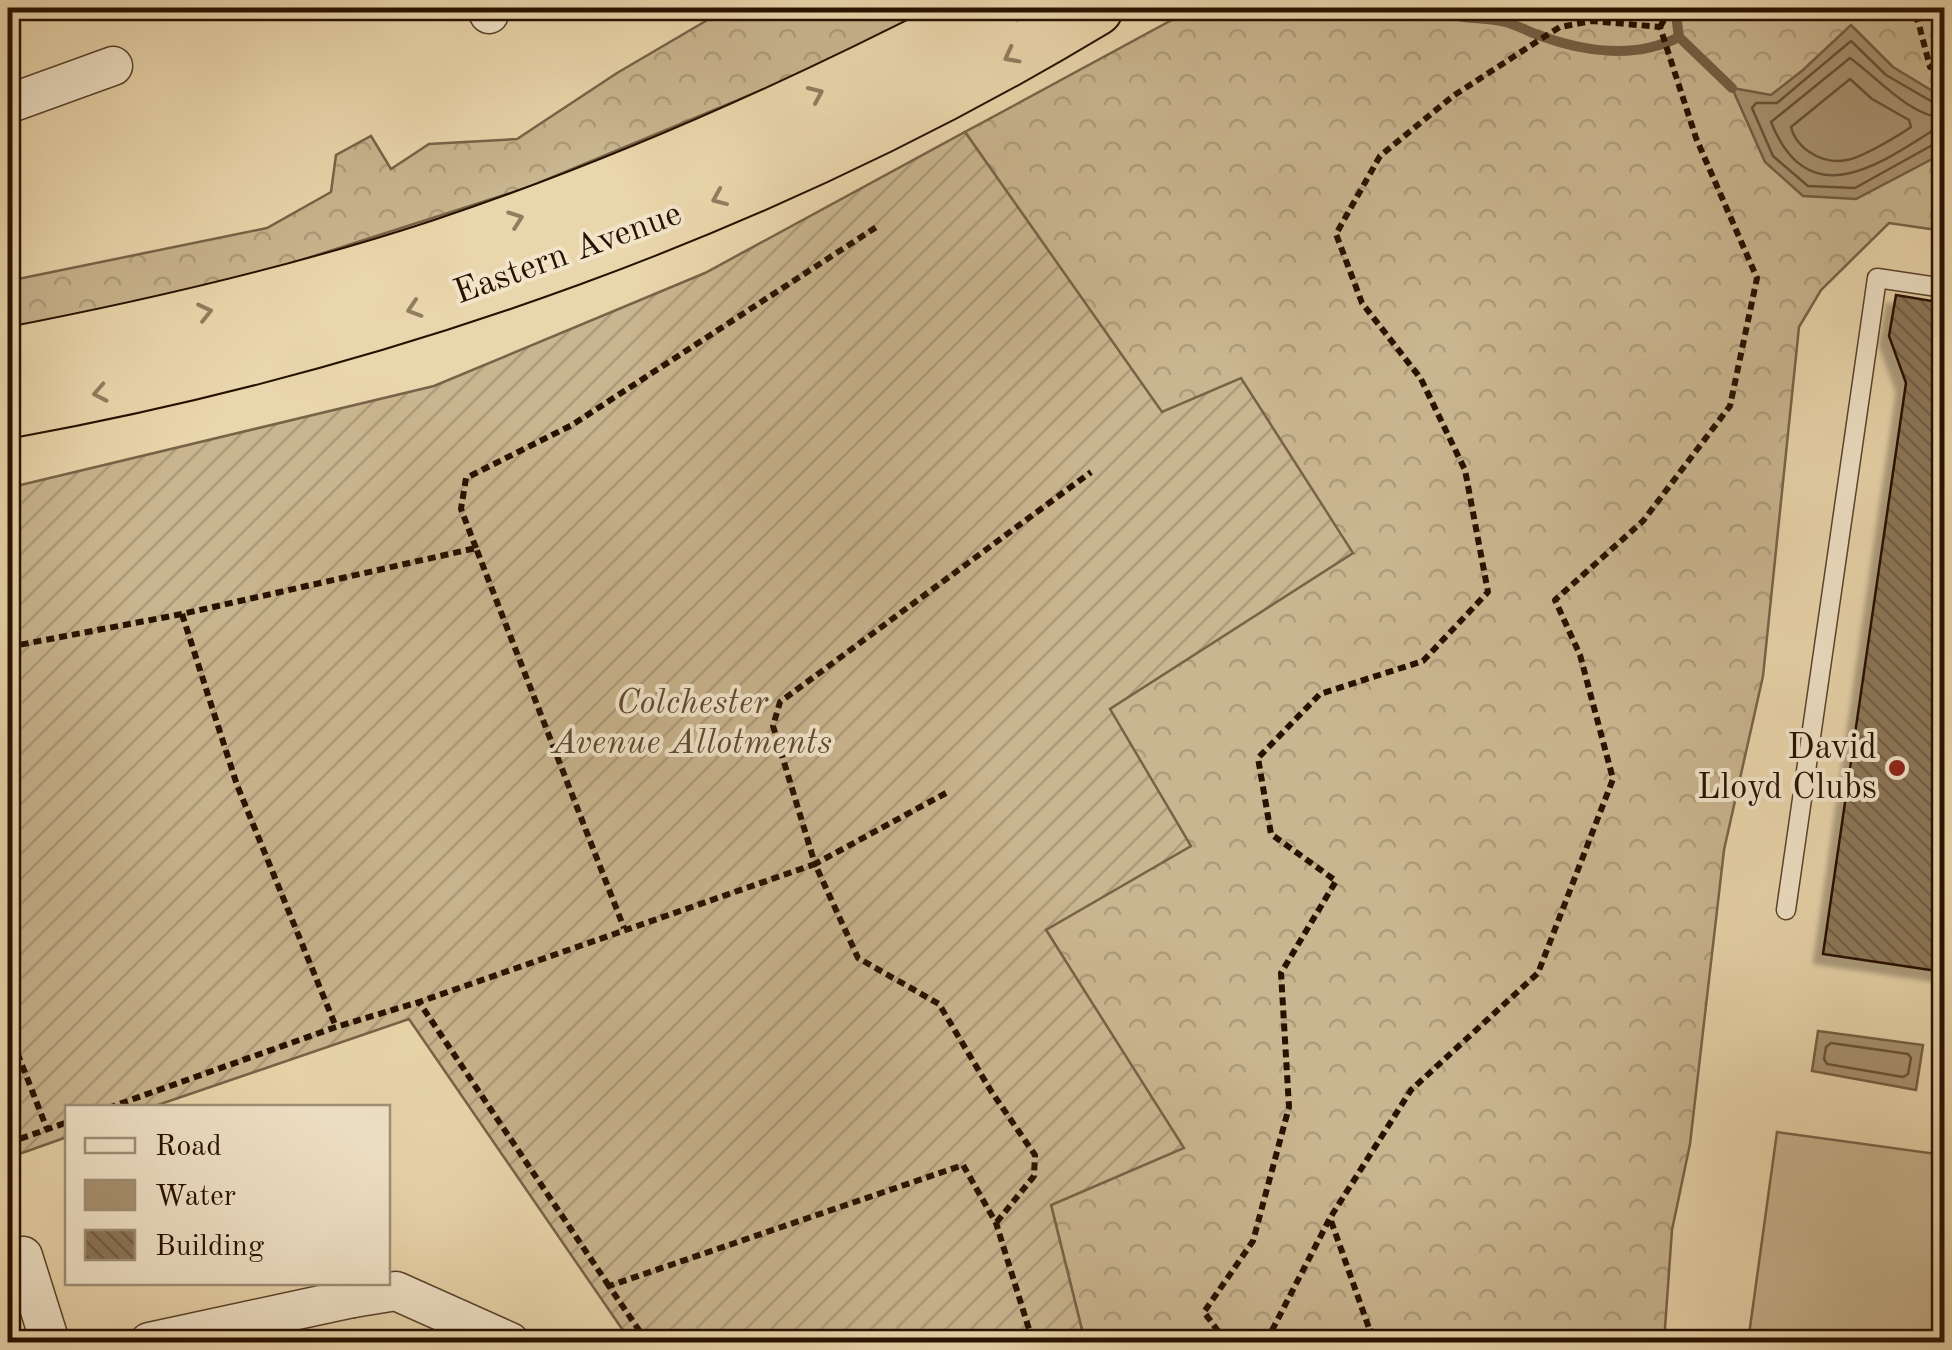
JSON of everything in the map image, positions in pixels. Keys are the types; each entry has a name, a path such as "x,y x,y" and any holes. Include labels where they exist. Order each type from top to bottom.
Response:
{"highway":[{"name":"Eastern Avenue","path":"8,356 267,298 442,247 612,184 886,64 993,8"},
{"name":"Eastern Avenue","path":"8,410 111,391 300,345 649,228 890,120 1096,8"}],"street":[{"path":"8,104 113,66"},
{"path":"23,1256 50,1342"},
{"path":"149,1342 350,1290 396,1291 510,1342"}],"lane":[{"path":"1786,910 1877,278 1944,288"}],"path":[{"path":"1266,1342 1330,1218 1410,1090 1538,973 1613,780 1580,656 1555,600 1643,522 1730,406 1757,278 1696,138 1660,28 1671,8"},
{"path":"1903,8 1918,21 1930,67 1944,60"},
{"path":"1226,1342 1204,1312 1252,1241 1288,1107 1281,973 1336,880 1271,834 1258,758 1320,694 1423,662 1488,592 1465,470 1421,380 1362,303 1336,234 1380,156 1453,96 1544,37 1560,27 1592,21 1660,28"},
{"path":"624,928 460,510 466,478 572,425 878,226"},
{"path":"996,1223 1034,1176 1035,1155 990,1091 939,1004 858,958 815,864 773,726 780,702 1091,472"},
{"path":"8,647 182,614 476,548"},
{"path":"182,614 237,786 336,1027"},
{"path":"116,1105 815,864 946,793"},
{"path":"419,1002 647,1342"},
{"path":"8,1030 47,1129"},
{"path":"8,1143 65,1123"},
{"path":"610,1286 963,1165 996,1223 1033,1342"},
{"path":"1330,1218 1370,1331"},
{"path":"1347,1342 1370,1331 1407,1342"}],"green space":[{"path":"728,8 949,8 529,187 233,282 8,329 8,281 267,228 331,192 336,155 371,136 391,169 429,144 517,139 617,73"},
{"path":"1194,8 1944,8 1944,231 1889,223 1821,290 1799,327 1763,676 1724,850 1690,1144 1672,1230 1664,1342 1085,1342 1051,1205 1183,1148 1046,930 1110,709 1162,413 965,132"},
{"name":"Colchester Avenue Allotments","path":"965,132 1162,412 1241,378 1353,553 1110,709 1191,846 1046,930 1184,1148 1051,1205 1085,1342 631,1342 409,1019 158,1105 65,1105 65,1138 8,1158 8,488 434,386 705,273"},
{"path":"1777,1132 1944,1155 1944,1342 1748,1342"}],"water":[{"path":"1851,25 1893,67 1944,98 1944,148 1934,158 1856,199 1803,196 1765,162 1732,88 1771,95"},
{"path":"1818,1031 1923,1045 1916,1090 1812,1071"}],"building":[{"name":"David Lloyd Clubs","path":"1896,295 1944,303 1944,972 1823,954 1906,383 1889,336"}],"waterway":[{"path":"1436,8 1461,17 1505,22 1558,42 1593,49 1628,51 1679,37 1732,88"},
{"path":"1675,8 1679,37"}],"place":[{"name":"David Lloyd Clubs","path":"1897,768"}]}
